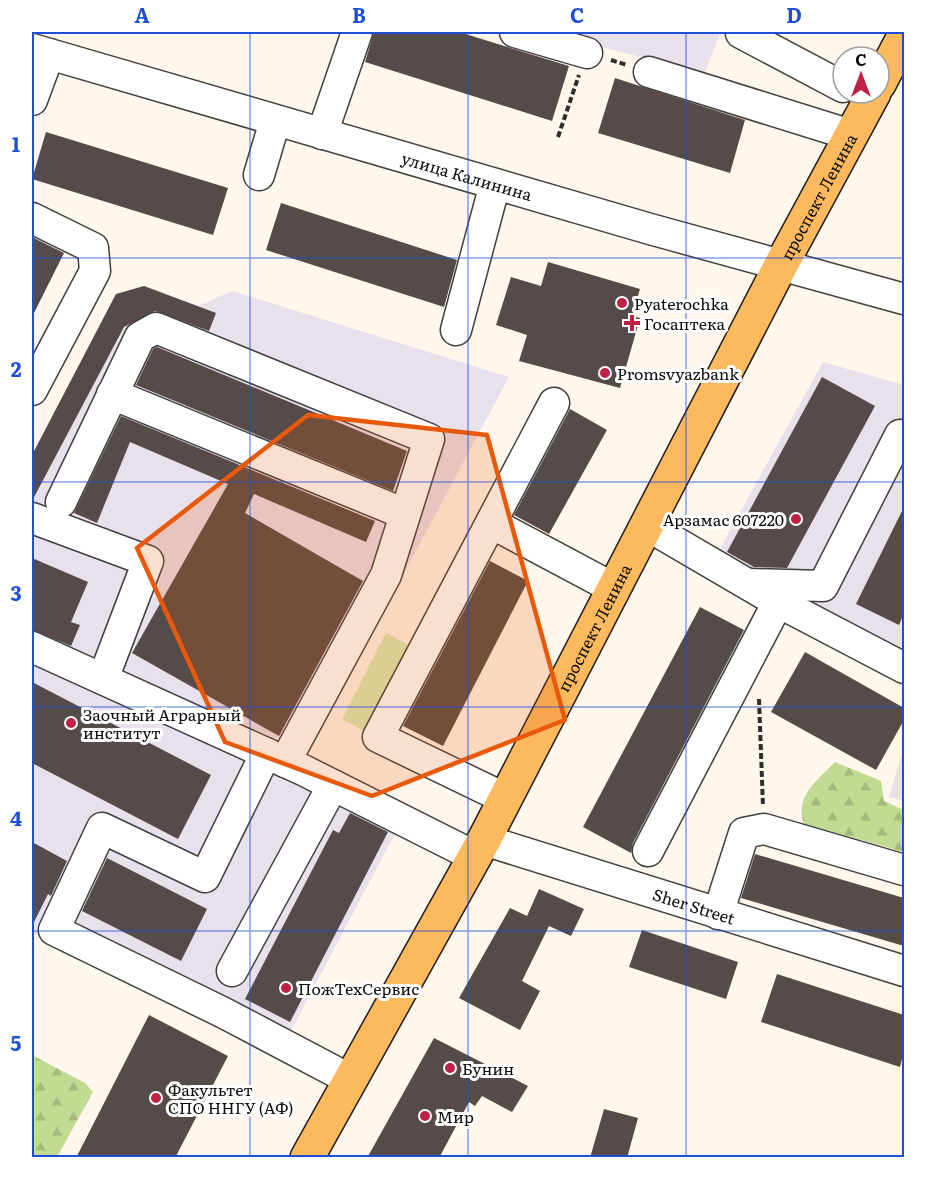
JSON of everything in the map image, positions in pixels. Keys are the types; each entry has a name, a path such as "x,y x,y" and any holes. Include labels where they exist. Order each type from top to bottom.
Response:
{"main road":[{"name":"проспект Ленина","path":"891,54 904,36"},
{"name":"проспект Ленина","path":"307,1158 506,800 781,265 851,135 860,105"}],"street":[{"path":"322,134 357,32"},
{"path":"515,32 587,52"},
{"path":"741,33 831,76"},
{"path":"32,100 40,51"},
{"name":"улица Калинина","path":"40,51 275,121 904,299"},
{"path":"649,72 851,135"},
{"path":"259,176 275,121"},
{"path":"456,330 495,184"},
{"path":"32,218 93,248 95,271 32,390"},
{"path":"61,502 140,336 156,328 429,439 387,575 205,877 102,828 54,930 224,1013 351,1080"},
{"path":"112,394 405,514"},
{"path":"506,800 378,737 554,403"},
{"path":"747,584 823,586 900,435"},
{"path":"32,518 148,561 103,679"},
{"path":"491,523 615,589"},
{"path":"648,526 778,602 904,668"},
{"path":"648,851 778,602"},
{"name":"Sher Street","path":"32,647 333,785 480,848 717,914 904,971"},
{"path":"232,971 333,785"},
{"path":"717,914 744,833 764,830 904,870"}],"path":[{"path":"760,687 758,710 764,830"}],"highlighted area":[{"path":"308,415 487,435 565,720 372,796 225,742 137,548"}],"shaded area":[{"path":"579,32 721,32 704,74 576,40"},
{"path":"144,286 198,306 232,291 509,377 305,758 407,811 276,1059 32,932 32,455 116,294"},
{"path":"823,362 904,385 904,654 717,554"},
{"path":"904,746 904,801 889,797"}],"green space":[{"path":"386,633 416,649 372,735 342,719"},
{"path":"835,762 881,781 884,801 904,810 904,852 804,824 802,805 809,789"},
{"path":"32,1055 85,1083 93,1092 57,1157 32,1157"}],"building":[{"path":"374,32 459,32 569,66 552,121 365,62"},
{"path":"615,78 745,120 730,173 598,133"},
{"path":"46,132 228,188 213,235 32,179"},
{"path":"281,203 457,260 444,307 266,250"},
{"path":"32,237 64,253 32,317"},
{"path":"548,262 640,289 632,316 640,318 620,388 519,361 527,335 496,325 511,277 541,286"},
{"path":"144,286 216,313 209,331 155,311 124,327 32,501 32,455 116,294"},
{"path":"157,347 407,451 393,491 136,385 153,349"},
{"path":"822,377 875,406 787,568 754,567 727,552"},
{"path":"570,409 607,430 549,534 514,515"},
{"path":"121,416 375,521 366,542 254,494 245,513 363,581 279,736 132,653 228,484 130,442 97,523 74,513"},
{"path":"904,507 904,613 899,625 856,604"},
{"path":"32,558 88,582 71,622 80,625 71,646 32,630"},
{"path":"490,561 528,581 443,746 403,726"},
{"path":"700,607 744,630 633,843 631,853 583,827"},
{"path":"805,652 904,708 904,720 876,770 771,712"},
{"name":"Заочный Аграрный институт","path":"32,682 211,775 178,839 32,763"},
{"path":"350,813 388,832 290,1022 245,999 333,830 339,833"},
{"path":"32,842 67,861 51,896 48,894 32,926"},
{"path":"755,854 904,898 904,946 741,898"},
{"path":"107,858 207,909 181,961 82,911"},
{"path":"539,889 584,909 571,936 549,926 522,981 540,991 520,1030 459,998 510,908 527,916"},
{"path":"642,930 738,962 726,999 629,967"},
{"path":"777,974 904,1015 904,1051 900,1067 761,1022"},
{"name":"Факультет СПО ННГУ (АФ)","path":"149,1015 228,1056 175,1158 76,1158"},
{"path":"434,1038 528,1086 512,1112 482,1096 475,1106 469,1102 439,1158 367,1158"},
{"path":"604,1109 638,1118 627,1158 590,1158"}],"place":[{"name":"Pyaterochka","path":"622,303"},
{"name":"Госаптека","path":"632,323"},
{"name":"Promsvyazbank","path":"605,373"},
{"name":"Арзамас 607220","path":"796,519"},
{"name":"Заочный Аграрный институт","path":"71,723"},
{"name":"ПожТехСервис","path":"286,988"},
{"name":"Бунин","path":"450,1068"},
{"name":"Факультет СПО ННГУ (АФ)","path":"156,1098"},
{"name":"Мир","path":"425,1116"}]}
